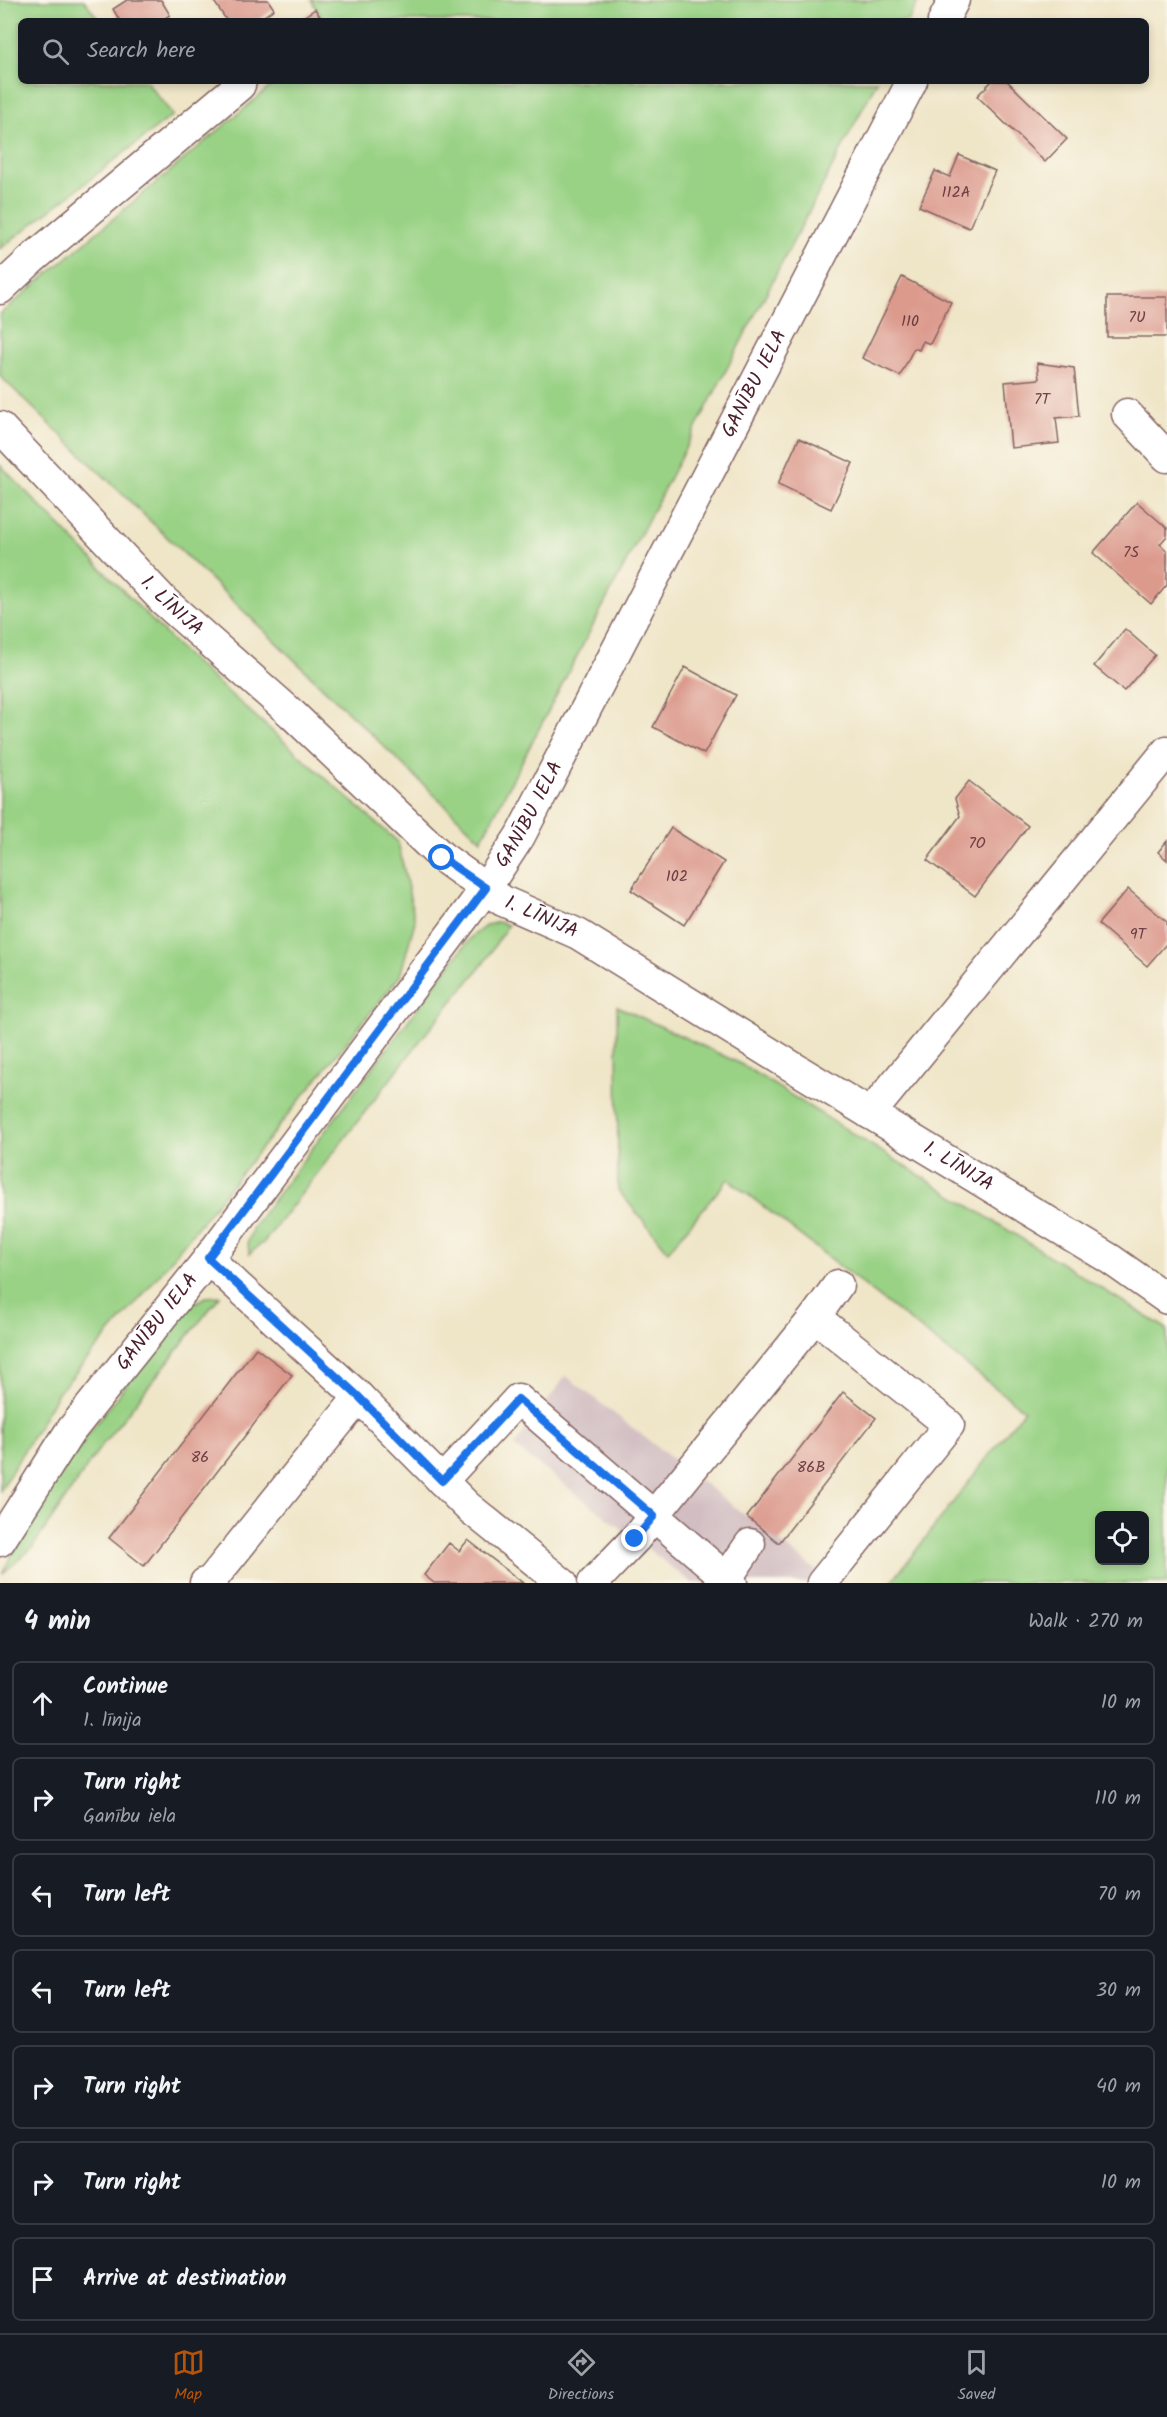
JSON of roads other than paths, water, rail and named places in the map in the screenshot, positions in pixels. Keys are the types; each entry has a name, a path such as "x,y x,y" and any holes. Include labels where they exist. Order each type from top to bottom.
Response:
{"street":[{"path":"945,18 954,0"},
{"path":"0,289 32,259 240,84"},
{"name":"GANĪBU IELA","path":"0,1541 69,1434 208,1258 486,888 520,836 910,84"},
{"path":"1127,414 1167,457"},
{"name":"1. LĪNIJA","path":"0,427 164,601 292,714 442,858 503,902 578,934 1110,1259 1167,1299"},
{"path":"870,1114 1167,751"},
{"path":"208,1258 359,1397 467,1506 562,1583"},
{"path":"593,1583 654,1516 815,1317 838,1285"},
{"path":"815,1317 878,1382 949,1425 822,1583"},
{"path":"205,1583 210,1582 359,1397"},
{"path":"442,1481 518,1399 729,1580 750,1544"}]}
